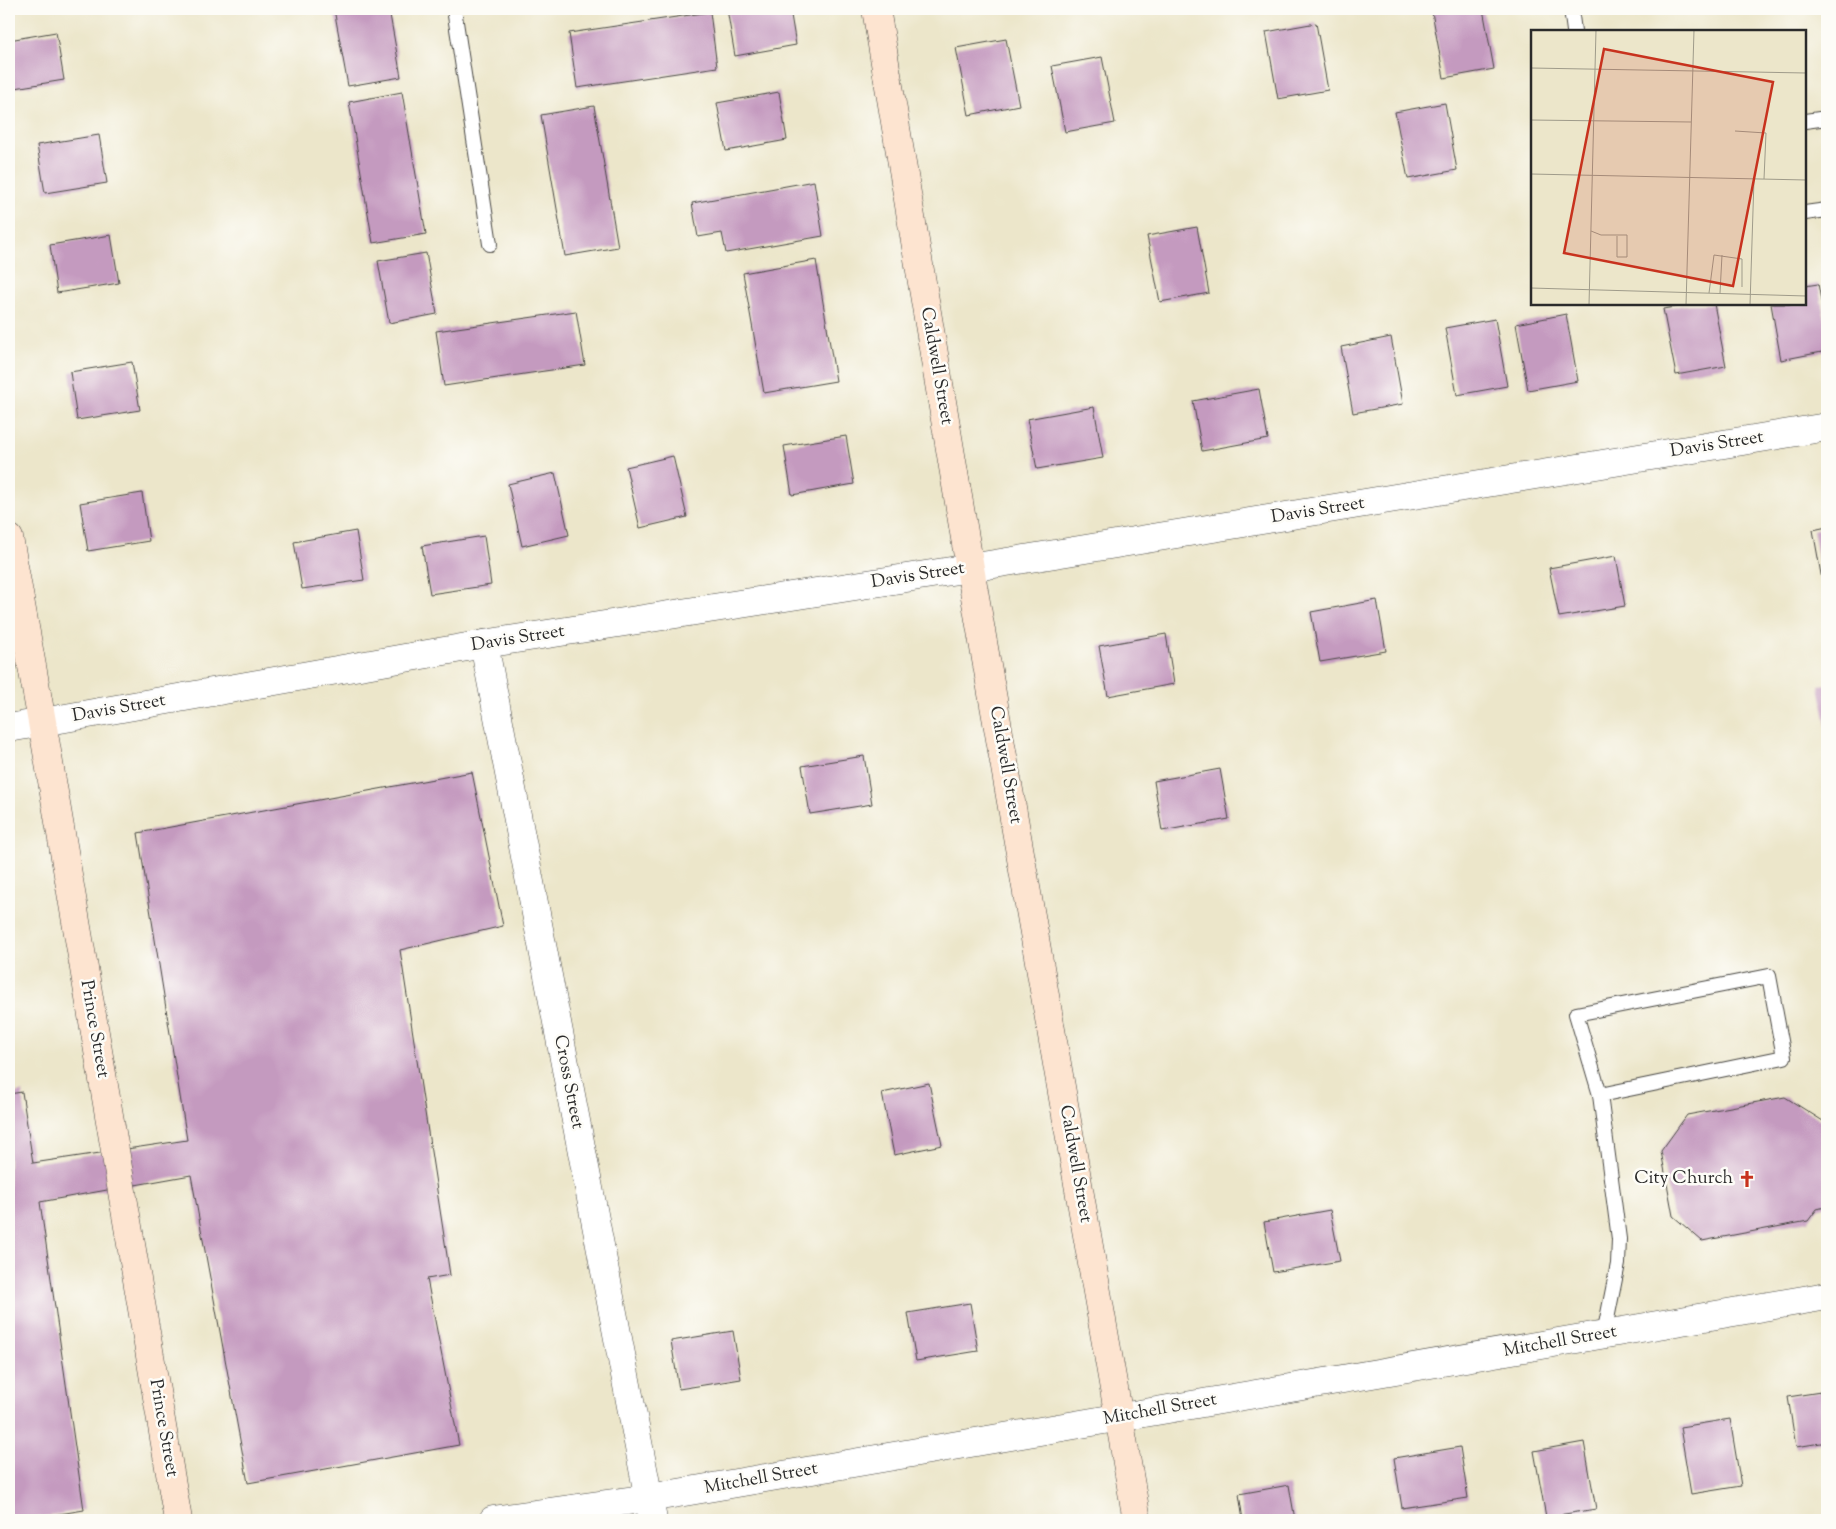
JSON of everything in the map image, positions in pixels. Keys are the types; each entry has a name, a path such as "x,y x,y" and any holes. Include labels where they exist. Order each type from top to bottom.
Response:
{"main road":[{"name":"Caldwell Street","path":"876,9 970,568 1137,1520"},
{"name":"Prince Street","path":"9,538 178,1520"}],"street":[{"name":"Davis Street","path":"9,728 484,644 970,568 1827,427"},
{"name":"Cross Street","path":"484,644 651,1509"},
{"name":"Mitchell Street","path":"493,1520 651,1509 1120,1418 1827,1296"}],"lane":[{"path":"454,9 490,244"},
{"path":"1571,9 1574,30"},
{"path":"1806,122 1827,118"},
{"path":"1806,213 1827,210"},
{"path":"1600,1094 1784,1057 1769,976 1576,1014 1600,1094 1619,1239 1618,1264 1604,1334"}],"building":[{"path":"334,9 389,9 401,77 348,86"},
{"path":"727,9 790,9 796,45 735,56"},
{"path":"1449,9 1483,9 1494,69 1444,78 1432,12"},
{"path":"710,12 717,67 577,88 569,33"},
{"path":"1316,23 1328,90 1278,99 1266,32"},
{"path":"56,32 64,80 9,89 9,40"},
{"path":"1006,39 1019,105 969,115 956,48"},
{"path":"1102,57 1115,123 1065,132 1052,66"},
{"path":"402,92 426,234 373,243 349,102"},
{"path":"779,92 787,140 726,151 717,103"},
{"path":"1445,103 1457,170 1408,179 1395,112"},
{"path":"594,106 618,247 565,256 541,115"},
{"path":"99,135 107,183 45,193 37,145"},
{"path":"814,181 823,236 726,253 722,233 698,237 692,203"},
{"path":"1197,227 1209,293 1160,302 1147,236"},
{"path":"111,235 119,283 57,293 50,245"},
{"path":"426,253 437,314 389,323 378,261"},
{"path":"816,260 836,381 764,393 743,273"},
{"path":"1818,284 1827,332 1827,351 1781,360 1771,305 1806,305 1806,286"},
{"path":"1685,305 1714,305 1726,366 1676,375 1663,309"},
{"path":"576,311 585,365 444,386 436,331"},
{"path":"1566,314 1578,381 1528,390 1516,324"},
{"path":"1495,319 1507,386 1457,395 1445,328"},
{"path":"1391,337 1403,404 1353,413 1341,347"},
{"path":"132,362 140,410 77,420 70,372"},
{"path":"1259,389 1268,439 1202,451 1193,401"},
{"path":"1094,407 1103,458 1037,469 1027,419"},
{"path":"846,436 854,484 792,495 784,446"},
{"path":"673,456 687,517 640,528 626,467"},
{"path":"555,473 569,535 522,546 508,484"},
{"path":"142,493 149,541 88,551 80,503"},
{"path":"1827,527 1827,579 1822,580 1813,530"},
{"path":"356,531 364,580 302,589 294,542"},
{"path":"484,536 491,585 430,594 422,546"},
{"path":"1616,556 1625,606 1559,617 1549,568"},
{"path":"1377,600 1386,651 1320,662 1311,612"},
{"path":"1166,634 1174,684 1108,696 1099,646"},
{"path":"1827,684 1827,726 1826,726 1819,685"},
{"path":"864,756 872,804 810,814 802,766"},
{"path":"1220,769 1229,819 1162,831 1154,781"},
{"path":"472,772 503,926 400,950 450,1275 427,1279 459,1445 248,1483 191,1175 40,1202 84,1510 23,1520 9,1520 9,1094 22,1092 33,1163 187,1140 138,833"},
{"path":"929,1083 942,1145 894,1155 882,1093"},
{"name":"City Church","path":"1785,1097 1823,1121 1827,1120 1827,1215 1825,1207 1817,1209 1808,1221 1702,1241 1673,1216 1661,1151 1687,1115"},
{"path":"1330,1210 1340,1261 1273,1272 1264,1222"},
{"path":"970,1303 978,1351 916,1361 908,1313"},
{"path":"733,1331 741,1379 679,1389 671,1341"},
{"path":"1827,1391 1827,1442 1796,1447 1788,1397"},
{"path":"1730,1419 1741,1486 1691,1494 1680,1427"},
{"path":"1584,1442 1596,1509 1546,1517 1534,1451"},
{"path":"1460,1447 1468,1498 1402,1508 1394,1458"},
{"path":"1289,1485 1295,1520 1243,1520 1239,1494"}],"place":[{"name":"City Church","path":"1747,1179"}]}
